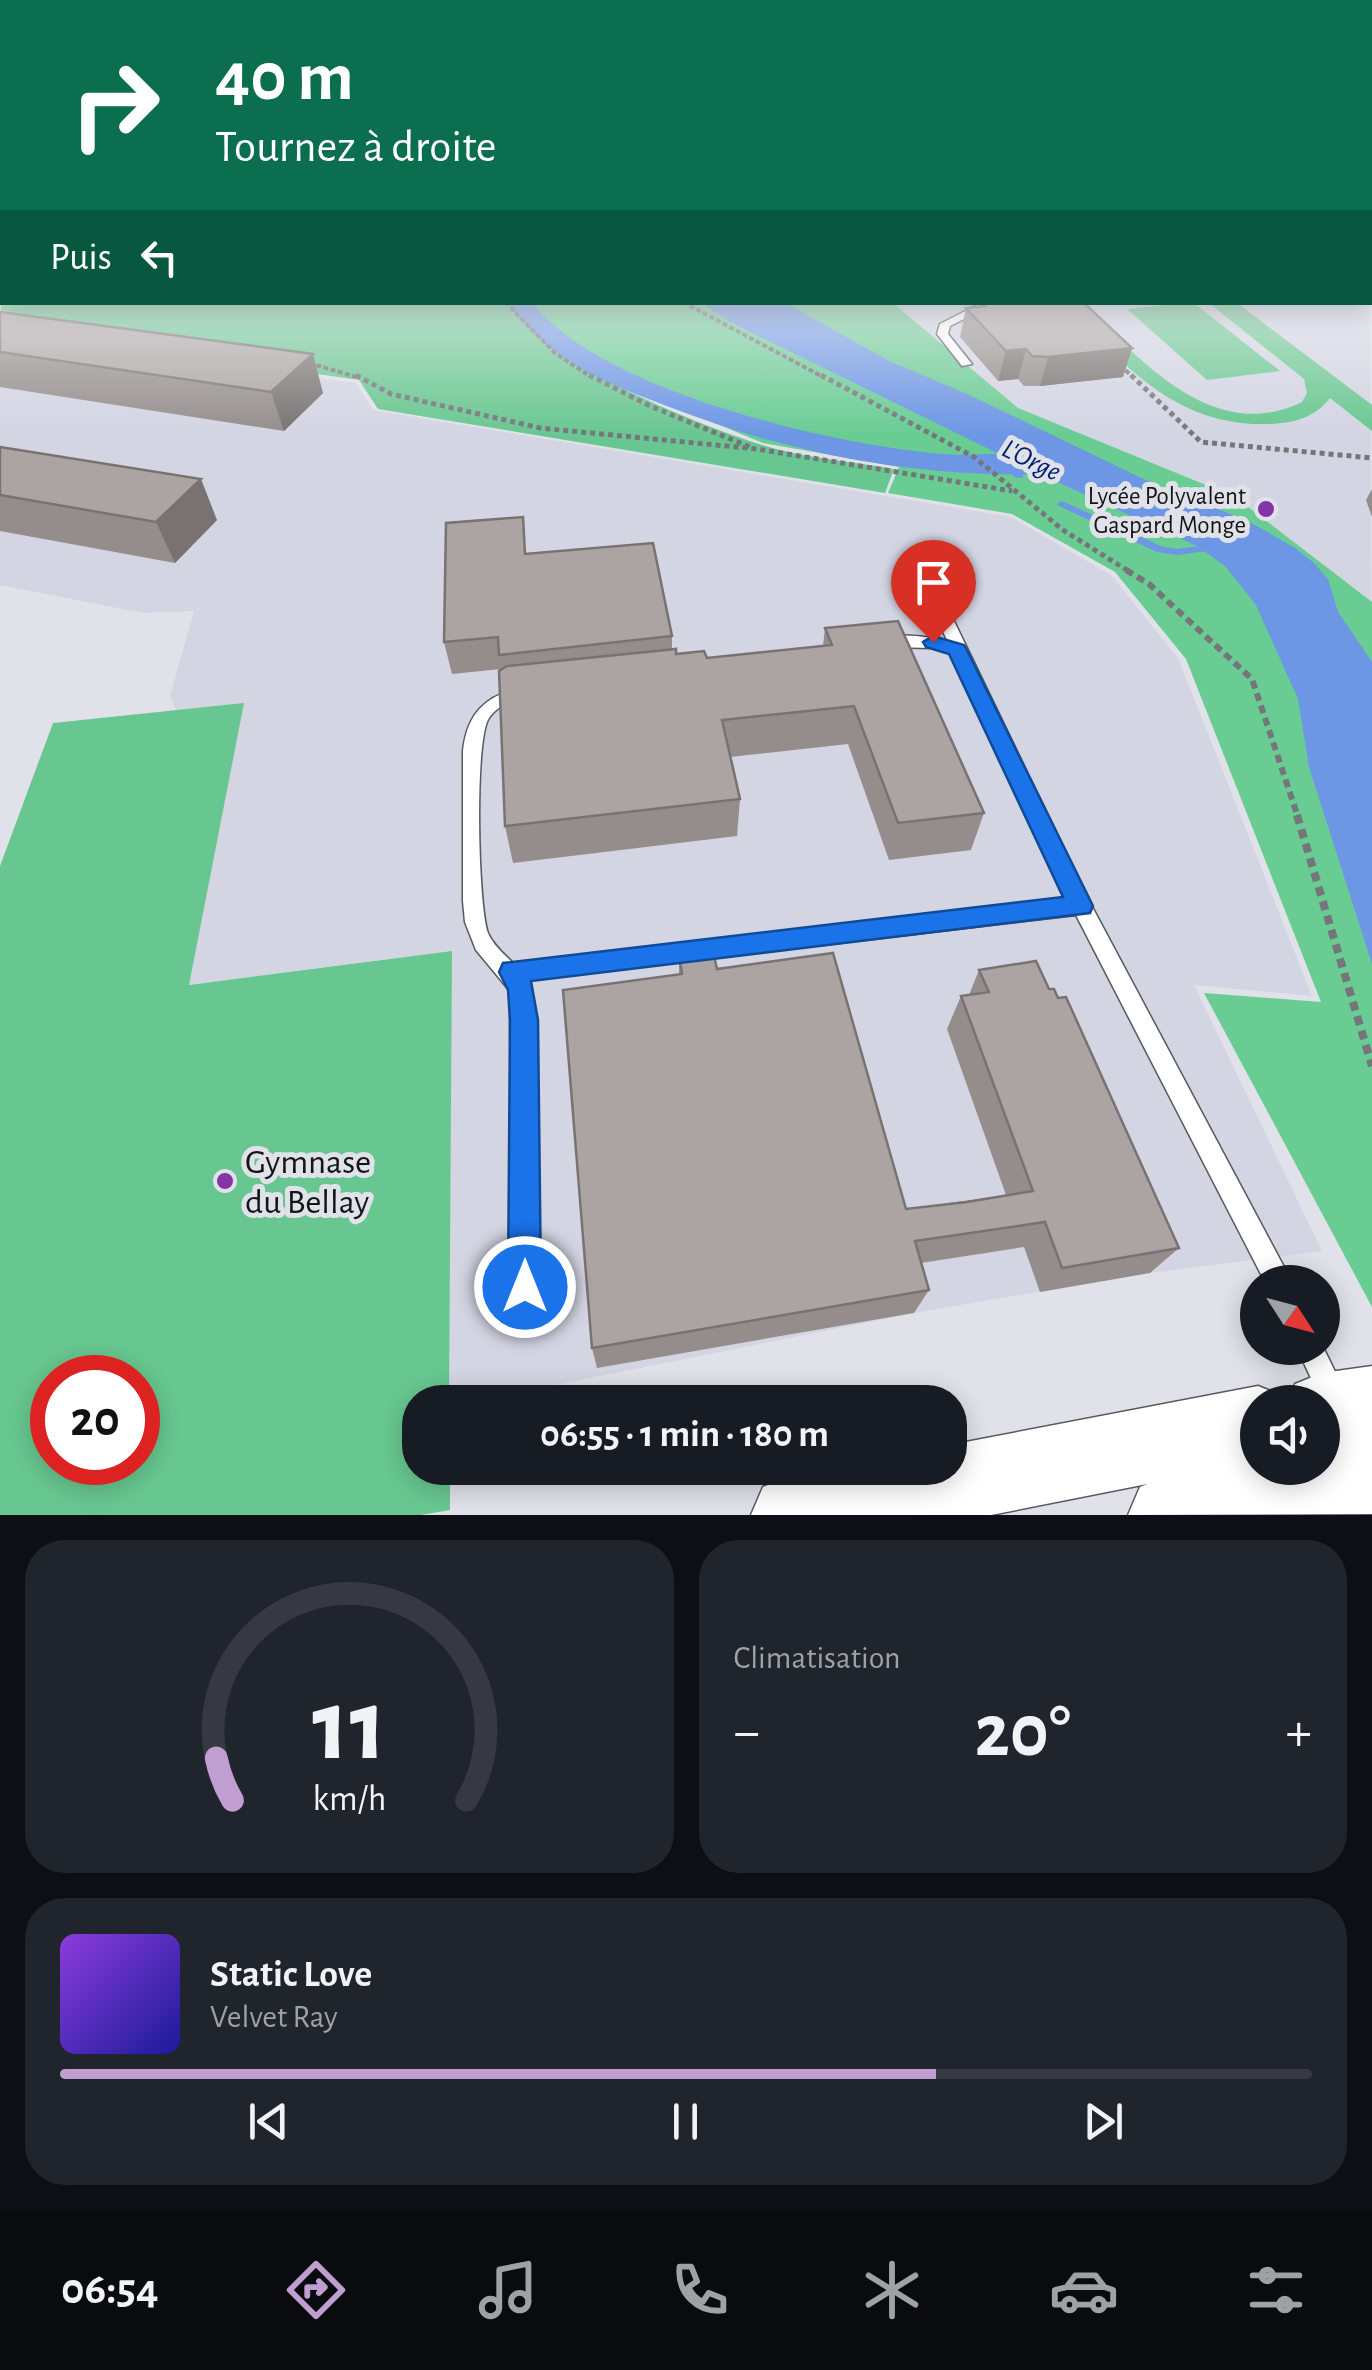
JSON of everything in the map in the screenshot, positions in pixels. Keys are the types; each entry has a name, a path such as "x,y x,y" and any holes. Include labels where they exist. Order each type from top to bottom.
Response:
{"street":[{"path":"1168,1515 1351,1426"},
{"path":"791,1515 1240,1428"}],"lane":[{"path":"966,364 942,334 945,324 986,305"},
{"path":"944,616 1080,906 1269,1265"},
{"path":"857,643 933,642 957,650"},
{"path":"525,1287 522,990 512,972 491,956 474,922 472,740 479,718 491,703 510,695 544,691"},
{"path":"512,972 1080,906"}],"path":[{"path":"507,305 517,320 549,348 608,388 757,449"},
{"path":"689,305 974,457 1063,530 1148,584 1252,678 1313,863 1372,1066"},
{"path":"1108,353 1201,442 1372,458"},
{"path":"298,362 355,374 391,394 540,428 757,449 1010,488"}],"shaded area":[{"name":"Lycée Polyvalent Gaspard Monge","path":"745,305 1370,305 1372,796 1301,603"},
{"path":"0,332 356,383 373,410 1011,517 1111,575 1178,658 1312,996 1194,985 1322,1251 1150,1273 914,1313 556,1385 449,1385 451,951 188,985 243,704 176,710 170,696 194,611 143,613 0,585"}],"green space":[{"path":"1,305 512,305 556,348 659,405 775,449 894,469 885,493 378,409 359,380 0,329"},
{"path":"515,305 895,305 1018,408 1235,497 1372,602 1372,1307 1204,993 1321,1002 1186,659 1115,572 1012,514 888,493 899,467 763,443 618,383 555,346"},
{"path":"1064,305 1083,305 1153,370 1208,404 1238,413 1269,413 1302,402 1307,393 1304,379 1212,305 1240,305 1372,405 1372,431 1330,398 1303,418 1287,422 1235,422 1205,415 1178,403 1130,369"},
{"path":"1197,305 1280,371 1207,380 1127,309"},
{"name":"Gymnase du Bellay","path":"244,703 189,985 452,951 449,1385 402,1385 402,1485 450,1485 450,1510 421,1515 0,1515 0,866 53,723"}],"water":[{"name":"L'Orge","path":"704,305 790,305 889,361 1160,487 1246,520 1314,563 1328,579 1338,612 1372,662 1372,964 1309,767 1298,699 1256,605 1225,566 1197,546 1044,476 730,322"}],"building":[{"path":"1086,305 1132,348 1048,357 1032,356 1026,349 1006,351 966,308"},
{"path":"0,312 313,354 271,392 0,352"},
{"path":"0,447 201,479 156,522 0,495"},
{"path":"523,517 525,554 653,543 672,636 499,655 498,637 444,642 446,523"},
{"path":"898,621 984,813 898,823 854,706 722,720 740,799 505,826 499,671 507,666 676,649 676,654 704,651 707,658 832,645 825,628"},
{"path":"712,947 717,969 833,953 906,1209 1033,1191 961,996 989,992 979,970 1036,961 1049,989 1054,989 1058,998 1066,997 1179,1248 1062,1268 1045,1222 915,1241 929,1290 592,1348 563,990 682,974 679,952"}],"waterway":[{"path":"521,305 546,333 578,356 651,390 746,424 844,450 894,458 945,464 1046,465"},
{"path":"1006,467 1020,476"},
{"path":"1062,504 1161,550 1214,547"}],"place":[{"name":"Lycée Polyvalent Gaspard Monge","path":"1266,509"},
{"name":"Gymnase du Bellay","path":"225,1181"}],"route":[{"path":"525,1287 524,1020 522,990 512,972 1080,906 957,650 933,642"}]}
